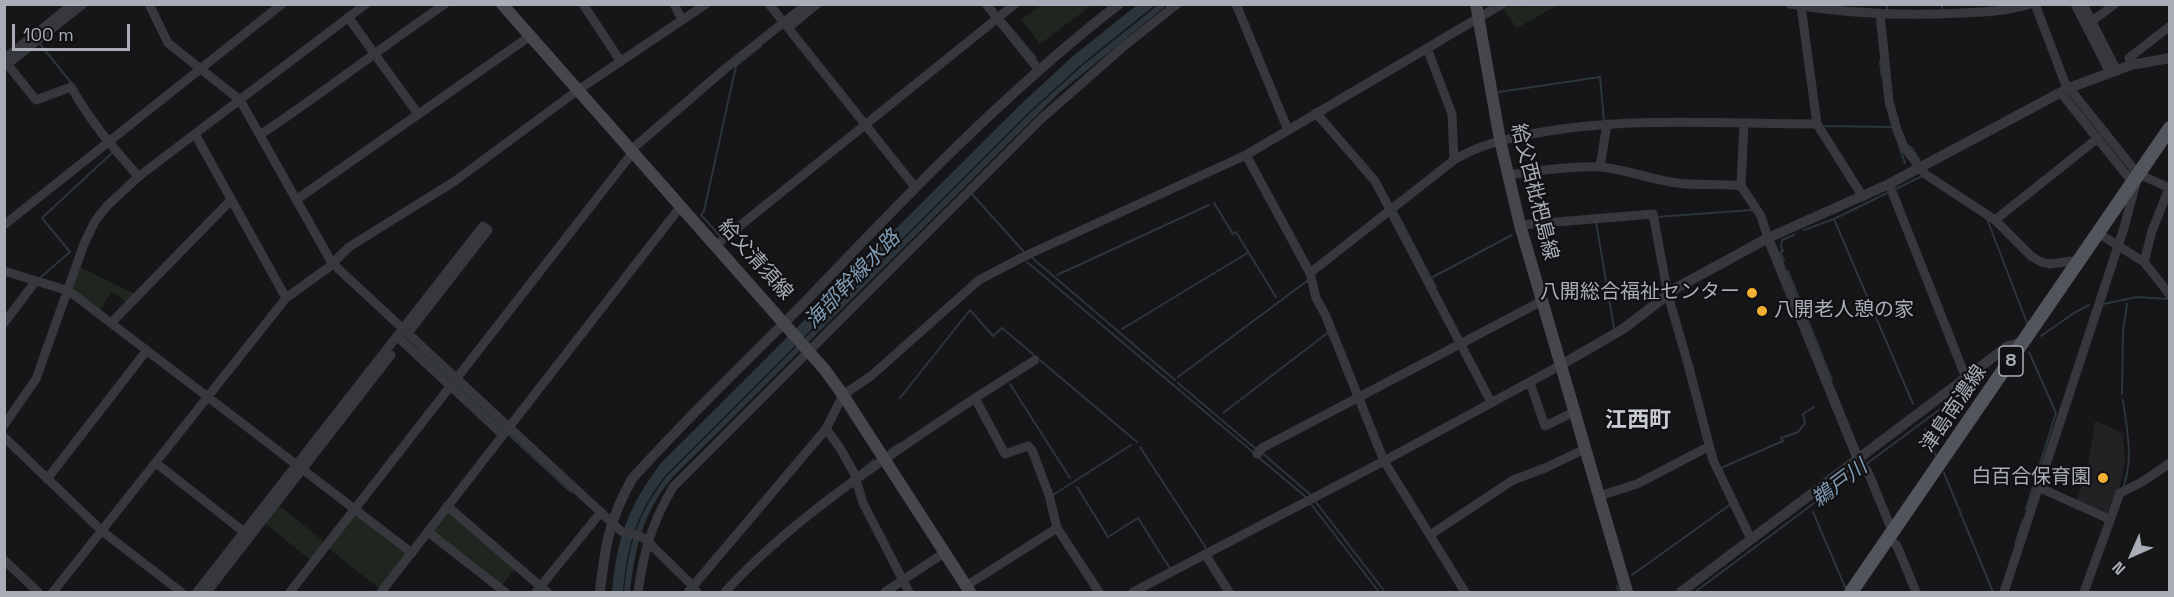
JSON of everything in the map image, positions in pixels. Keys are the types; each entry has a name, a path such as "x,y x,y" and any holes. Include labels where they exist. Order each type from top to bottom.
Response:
{"main road":[{"name":"給父清須線","path":"502,4 787,326 843,394 968,589"},
{"name":"給父西枇杷島線","path":"1476,4 1500,140 1520,225 1627,592"},
{"name":"津島南濃線","path":"1851,592 2169,128"}],"street":[{"path":"5,63 73,4"},
{"path":"5,63 83,4"},
{"path":"149,4 168,43 240,100 332,263 506,431 621,531 644,539 692,590 826,429 843,394 871,376 979,280 995,270 1246,155 1502,4"},
{"path":"4,425 36,379 84,244 95,221 107,206 139,177 366,4"},
{"path":"260,135 445,4"},
{"path":"583,4 621,62"},
{"path":"674,4 682,20"},
{"path":"53,592 286,298 349,247 454,180 578,90 706,4"},
{"path":"769,4 915,187"},
{"path":"786,25 807,4"},
{"path":"290,592 632,151 726,68 817,4"},
{"path":"986,4 1039,70"},
{"path":"716,245 1015,4"},
{"path":"600,592 611,522 618,503 632,479 787,326 915,187 1039,70 1119,4"},
{"path":"638,592 644,539 673,487 807,350 1041,119 1123,47 1177,4"},
{"path":"1236,4 1288,130"},
{"path":"1790,4 1885,15 2011,10 2033,4 2065,83 2065,91 2098,138 2135,178 2169,187 2152,231 2144,262"},
{"path":"1889,4 1885,15 1889,101 1904,147 1930,177 1995,220 2031,256 2050,264 2078,262"},
{"path":"2075,4 2088,23 2113,72"},
{"path":"2083,4 2088,23"},
{"path":"2088,23 2115,4"},
{"path":"4,225 280,5"},
{"path":"1801,6 1817,124 1863,197"},
{"path":"348,17 418,114"},
{"path":"2131,65 2130,58 2169,26"},
{"path":"296,200 530,36"},
{"path":"1427,48 1452,114 1454,160"},
{"path":"1132,592 1530,383 1623,329 1668,295 1768,238 1863,197 2065,91 2131,65 2169,57"},
{"path":"5,63 36,100 71,87 85,113 139,177"},
{"path":"2065,91 2135,178"},
{"path":"1316,113 1376,181 1491,402"},
{"path":"1310,273 1454,160 1474,148 1500,140 1554,130 1608,124 1817,124"},
{"path":"1600,167 1608,124"},
{"path":"1744,124 1741,186 1761,216 1768,238 1916,592"},
{"path":"195,134 286,298"},
{"path":"1995,220 2098,138"},
{"path":"1246,155 1310,273 1316,298 1325,314 1384,461 1465,592"},
{"path":"1508,175 1557,168 1600,167 1679,184 1721,183 1741,186"},
{"path":"2004,592 2124,228 2135,178"},
{"path":"1889,184 1966,378"},
{"path":"111,323 231,200"},
{"path":"381,592 681,206"},
{"path":"1520,225 1653,214 1668,295 1713,460 1751,539"},
{"path":"207,592 300,467 405,335 488,230 483,226 405,335"},
{"path":"2098,233 2144,262 2169,295"},
{"path":"4,271 69,291 412,553"},
{"path":"4,323 34,282"},
{"path":"1257,454 1262,448 1542,301"},
{"path":"1681,592 1751,539 1862,464 2008,346 2024,342"},
{"path":"48,478 147,350"},
{"path":"724,592 751,563 856,480 975,398 1035,360"},
{"path":"1530,383 1545,426 1574,412"},
{"path":"975,398 1005,454 1028,446 1032,450 1057,528 1099,592"},
{"path":"826,429 840,448 856,480 863,503 909,592"},
{"path":"4,437 102,531 181,592"},
{"path":"1430,535 1513,480 1585,449"},
{"path":"1599,496 1637,484 1704,449 1710,449"},
{"path":"156,463 244,532"},
{"path":"2084,592 2120,493 2142,482 2169,463"},
{"path":"197,592 244,532 300,467"},
{"path":"2038,487 2109,519"},
{"path":"447,506 541,590 601,512"},
{"path":"968,589 1057,528"},
{"path":"428,532 506,592"},
{"path":"885,592 944,553"},
{"path":"1205,554 1229,592"},
{"path":"4,560 38,592"}],"shaded area":[{"path":"1041,5 1092,5 1040,44 1021,20"},
{"path":"1507,5 1526,7 1558,5 1517,28 1502,8"},
{"path":"80,267 135,294 126,302 112,292 99,311 73,289"},
{"name":"白百合保育園","path":"2095,421 2123,433 2125,461 2119,490 2106,515 2076,503 2088,465"},
{"path":"278,505 326,543 312,561 264,523"},
{"path":"447,511 516,568 501,586 432,533"},
{"path":"357,514 407,555 380,589 328,548"}],"water":[{"name":"海部幹線水路","path":"1137,5 1155,5 1082,64 1028,113 665,476 640,517 630,545 623,592 612,592 617,555 626,523 640,494 661,463 1020,105 1072,57"},
{"path":"1158,5 1167,5 1059,93 673,477 654,503 642,531 630,592 624,592 628,559 641,518 666,477 1029,114 1083,65"}],"waterway":[{"path":"1887,4 1887,11"},
{"path":"1942,4 1942,9"},
{"path":"1005,21 1036,58"},
{"path":"40,44 73,85"},
{"path":"719,235 701,215 704,211 736,66 761,46"},
{"path":"1880,62 1882,77"},
{"path":"1499,92 1600,77 1604,121"},
{"path":"1821,126 1893,127"},
{"path":"1907,145 1912,148 1919,159"},
{"path":"1899,146 1905,163"},
{"path":"41,277 70,252 42,218 113,152"},
{"path":"1894,190 1924,175"},
{"path":"1804,230 1834,219 1887,193"},
{"path":"972,194 1024,252"},
{"path":"1214,203 1233,234 1236,232 1276,297"},
{"path":"1057,275 1209,205"},
{"path":"1395,209 1431,278"},
{"path":"1656,217 1752,210"},
{"path":"1834,219 1913,404"},
{"path":"1987,219 2027,323"},
{"path":"1596,222 1614,328"},
{"path":"1436,287 1431,278 1512,235"},
{"path":"1784,261 1780,252 1783,251 1782,240 1794,235"},
{"path":"1122,329 1249,252"},
{"path":"1030,256 1175,380"},
{"path":"1027,262 1254,453"},
{"path":"1788,271 1832,380"},
{"path":"1178,377 1308,282"},
{"name":"鵜戸川","path":"2103,304 2137,297 2168,299"},
{"path":"2122,394 2123,332 2127,304"},
{"name":"鵜戸川","path":"2041,336 2089,305"},
{"path":"900,398 970,310 993,336 1002,328 1034,355"},
{"path":"1223,413 1330,331"},
{"path":"402,336 451,380"},
{"path":"2026,509 2056,413 2029,352"},
{"path":"1041,361 1137,442"},
{"name":"鵜戸川","path":"1865,465 1986,375"},
{"path":"1178,383 1256,449"},
{"path":"455,384 503,429"},
{"path":"1010,384 1070,478"},
{"path":"2123,400 2129,455 2123,488"},
{"path":"1721,468 1798,432 1805,423 1803,414 1814,407"},
{"path":"1925,429 1936,456"},
{"path":"507,433 571,492"},
{"path":"889,450 900,443"},
{"path":"1053,495 1131,445"},
{"path":"1140,447 1206,548"},
{"path":"1261,452 1311,495"},
{"path":"1258,457 1306,497"},
{"path":"858,473 874,460"},
{"name":"鵜戸川","path":"1695,592 1861,468"},
{"path":"1944,473 1993,592"},
{"path":"1077,487 1108,537 1138,518 1169,567"},
{"path":"1315,501 1385,592"},
{"path":"1311,504 1379,592"},
{"path":"1632,575 1731,504"},
{"path":"1813,512 1845,587"},
{"path":"2015,544 2023,520"},
{"path":"1617,586 1619,592"}],"place":[{"name":"八開総合福祉センター","path":"1752,293"},
{"name":"八開老人憩の家","path":"1762,311"},
{"name":"白百合保育園","path":"2103,478"}],"district":[{"name":"江西町","path":"1638,421"}]}
